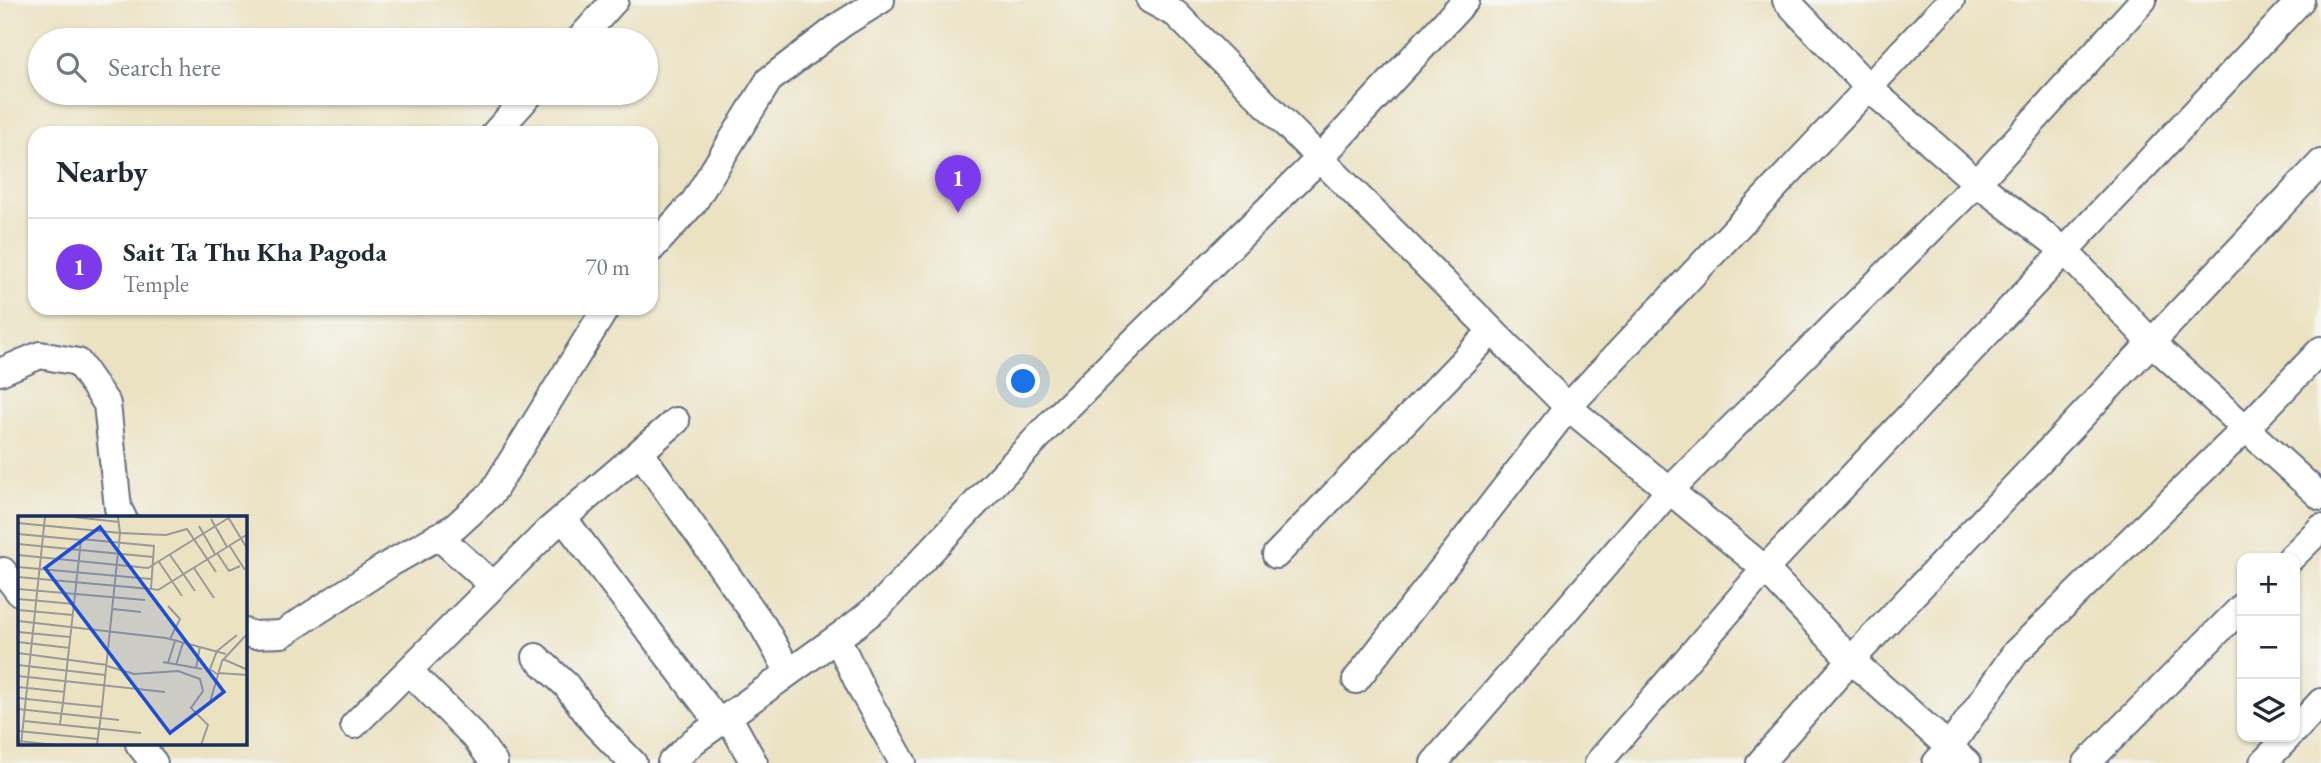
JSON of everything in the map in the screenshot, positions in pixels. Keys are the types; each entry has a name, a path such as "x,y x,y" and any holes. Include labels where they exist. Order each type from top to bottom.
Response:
{"street":[{"path":"590,28 615,0"},
{"path":"658,241 694,202 769,80 842,24 881,0"},
{"path":"1150,0 1176,14 1568,407 1765,569 1850,660 1951,758 2016,652 2245,429 2321,350"},
{"path":"671,763 723,719 880,605 1056,417 1321,157 1466,0"},
{"path":"1356,680 1568,407 1951,0"},
{"path":"1434,763 1670,490 1977,183 2143,0"},
{"path":"1598,763 1765,569 2301,0"},
{"path":"1796,4 1869,88 1977,183 2064,250 2152,343 2321,497"},
{"path":"501,126 520,105"},
{"path":"1760,763 1850,660 2321,163"},
{"path":"247,633 282,635 391,563 455,527 492,493 602,315"},
{"path":"1276,555 1492,331"},
{"path":"0,372 40,355 78,362 107,404 118,508 122,516"},
{"path":"355,725 563,518 676,421"},
{"path":"640,452 763,626 789,672"},
{"path":"563,518 723,719 754,763"},
{"path":"2296,553 2321,528"},
{"path":"438,536 493,585"},
{"path":"3,571 18,591"},
{"path":"2087,763 2237,612"},
{"path":"837,638 863,692 903,763"},
{"path":"536,657 566,685 595,724 633,763"},
{"path":"409,671 475,737 494,763"},
{"path":"2300,725 2321,702"},
{"path":"2263,763 2283,742"},
{"path":"141,746 154,763"}],"place":[{"name":"Sait Ta Thu Kha Pagoda","path":"958,213"}]}
